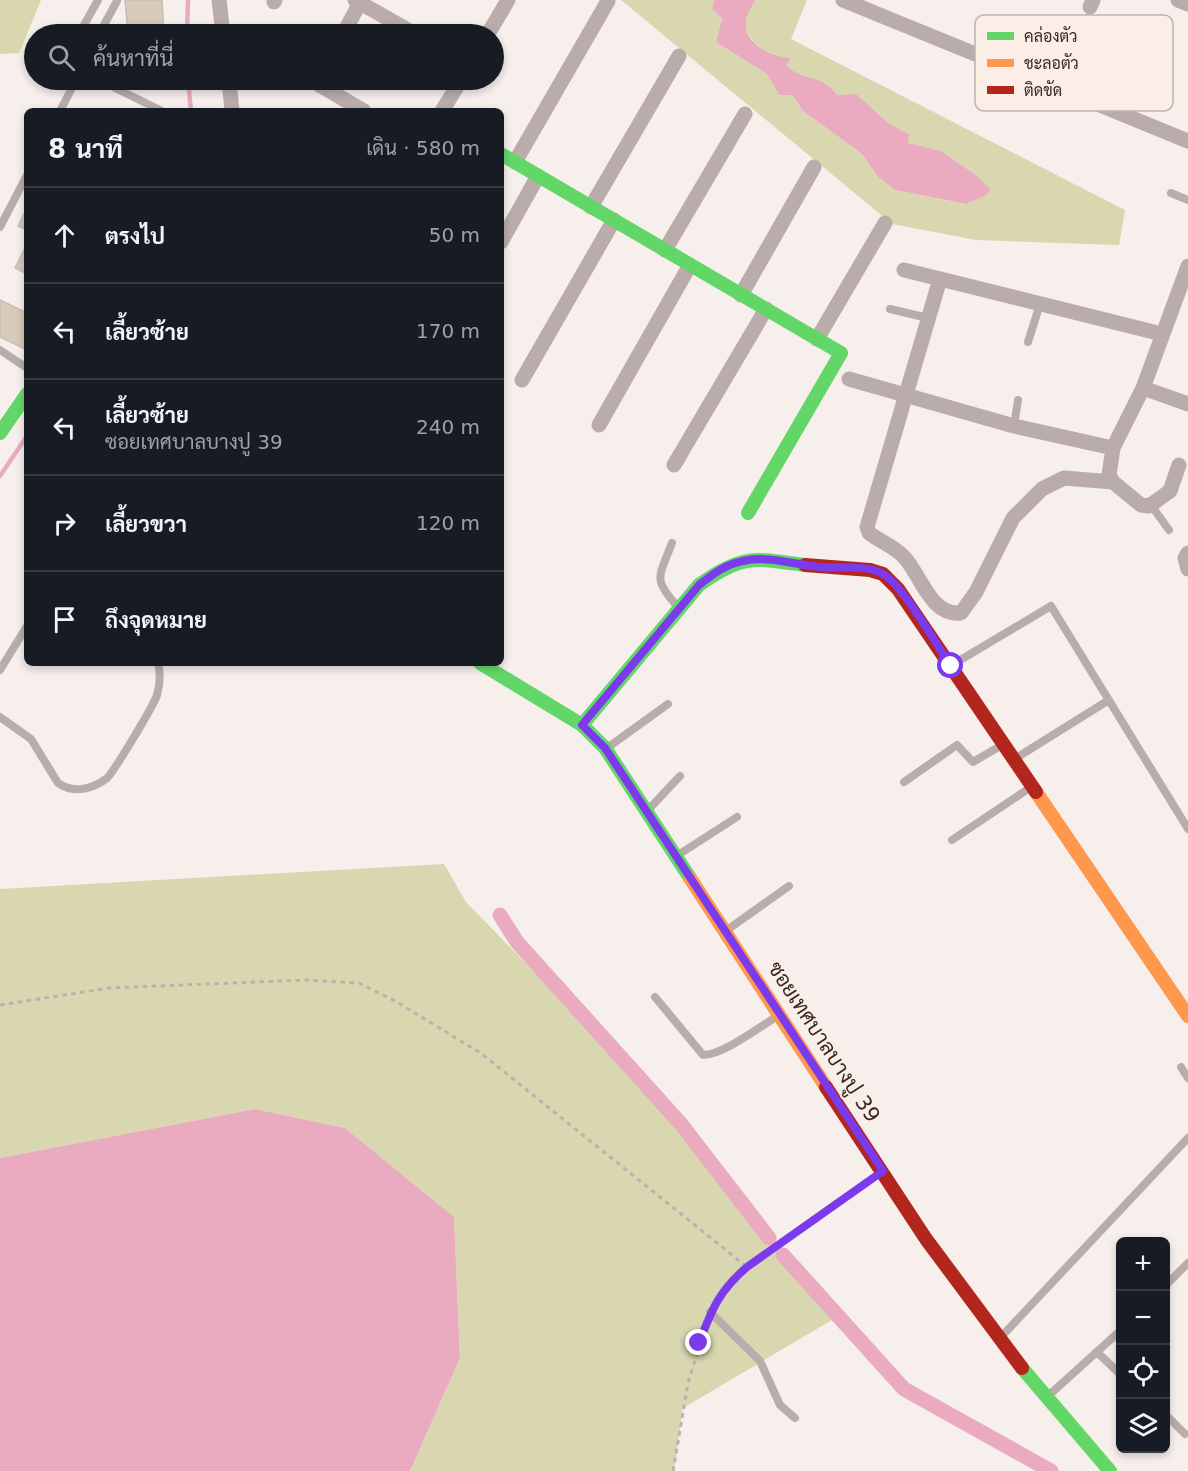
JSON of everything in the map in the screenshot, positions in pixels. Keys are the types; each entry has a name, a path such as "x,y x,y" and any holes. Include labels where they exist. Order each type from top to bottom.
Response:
{"street":[{"path":"219,0 222,24"},
{"path":"494,24 508,0"},
{"path":"843,0 975,54"},
{"path":"1178,0 1188,4"},
{"path":"348,24 358,1 398,24"},
{"path":"515,162 609,1"},
{"path":"591,207 679,56"},
{"path":"230,90 232,108"},
{"path":"330,90 359,108"},
{"path":"444,108 455,90"},
{"path":"1115,111 1188,141"},
{"path":"665,250 744,114"},
{"path":"504,156 841,353 748,513"},
{"path":"741,295 814,167"},
{"path":"504,237 538,176"},
{"path":"522,380 614,220"},
{"path":"817,339 885,223"},
{"path":"599,425 690,265"},
{"path":"904,270 1161,334"},
{"path":"1179,465 1170,491 1151,505 1141,506 1113,482 1109,475 1113,448 1143,388 1161,334 1187,272"},
{"path":"940,279 905,393 867,531 893,547 906,559 923,589 949,612 962,613 966,610 1014,518 1042,489 1064,478 1113,482"},
{"path":"674,465 766,309"},
{"path":"849,379 905,393 1014,426 1113,448"},
{"path":"1143,388 1188,404"},
{"path":"0,433 24,398"},
{"path":"1188,552 1185,558 1188,570"},
{"path":"582,725 699,585 722,568 743,560 777,560 820,567 870,570 883,574 891,581 951,666 1188,1016"},
{"name":"ซอยเทศบาลบางปู 39","path":"485,666 582,725 605,748 926,1239 998,1340 1110,1471"}],"lane":[{"path":"85,24 98,0"},
{"path":"104,24 117,1"},
{"path":"62,108 71,90"},
{"path":"119,90 156,108"},
{"path":"0,227 24,181"},
{"path":"1171,193 1188,200"},
{"path":"1028,342 1040,304"},
{"path":"890,309 928,318"},
{"path":"0,350 24,366"},
{"path":"1014,426 1018,400"},
{"path":"1151,505 1169,530"},
{"path":"672,543 660,574 660,583 662,590 679,609"},
{"path":"951,666 1051,606 1188,829"},
{"path":"0,670 24,631"},
{"path":"0,717 31,740 58,783 65,788 80,790 107,778 156,697 161,673 159,666"},
{"path":"1014,759 1109,700"},
{"path":"605,748 668,704"},
{"path":"904,782 957,745 973,762 1004,744"},
{"path":"647,811 680,776"},
{"path":"952,840 1032,786"},
{"path":"676,855 737,817"},
{"path":"726,931 789,886"},
{"path":"655,997 703,1055 722,1049 780,1014"},
{"path":"1182,1067 1188,1078"},
{"path":"998,1340 1188,1138"},
{"path":"1170,1281 1188,1263"},
{"path":"710,1312 760,1361 780,1405 795,1418"},
{"path":"1047,1397 1116,1335"},
{"path":"1098,1353 1116,1370"},
{"path":"1170,1419 1185,1434"}],"path":[{"path":"0,1005 109,988 305,980 359,983 397,1002 482,1054 747,1267"},
{"path":"672,1471 688,1383 710,1312 728,1284 747,1267 883,1171"}],"green space":[{"path":"0,0 41,0 31,24 24,24 24,41 19,53 0,54"},
{"path":"621,0 714,0 712,9 722,17 716,42 767,74 779,95 792,95 803,111 862,154 878,177 895,190 965,204 985,196 990,190 976,175 941,151 907,143 909,134 888,123 856,95 838,95 824,83 785,65 790,58 769,52 755,43 747,30 746,19 755,0 807,0 791,39 1125,210 1119,245 976,240 892,224"},
{"path":"444,864 466,902 657,1098 837,1317 683,1408 674,1471 410,1471 460,1358 454,1217 345,1128 255,1109 0,1158 0,889"}],"shaded area":[{"path":"714,0 755,0 748,14 747,31 761,48 791,58 786,65 790,69 824,83 838,95 856,94 888,123 909,134 908,143 941,151 976,175 991,190 985,196 966,204 895,190 878,177 862,154 803,111 792,95 779,95 767,74 716,42 722,18 712,9"},
{"path":"255,1109 345,1128 454,1217 460,1358 410,1471 0,1471 0,1158"}],"building":[{"path":"125,0 162,0 163,24 127,24"},
{"path":"24,214 24,229 18,226"},
{"path":"24,250 24,272 15,268"},
{"path":"0,300 24,312 24,349 0,337"}],"waterway":[{"path":"187,24 188,0"},
{"path":"189,90 191,108"},
{"path":"0,476 24,440"},
{"path":"500,915 517,942 681,1124 769,1238"},
{"path":"783,1255 904,1389 1051,1471"}],"traffic: fast":[{"path":"504,156 841,353 748,513"},
{"path":"0,433 24,398"},
{"path":"582,725 699,585 738,563 761,560 805,565"},
{"path":"485,666 582,725 605,748 690,878"},
{"path":"1022,1368 1110,1471"}],"traffic: slow":[{"path":"1036,792 1188,1016"},
{"path":"690,878 826,1087"}],"traffic: jam":[{"path":"805,565 870,570 883,574 898,589 1036,792"},
{"path":"826,1087 926,1239 1022,1368"}],"route":[{"path":"699,1343 713,1305 728,1284 747,1267 883,1171 605,748 582,725 699,585 722,568 743,560 777,560 820,567 870,570 883,574 898,589 951,666"}]}
